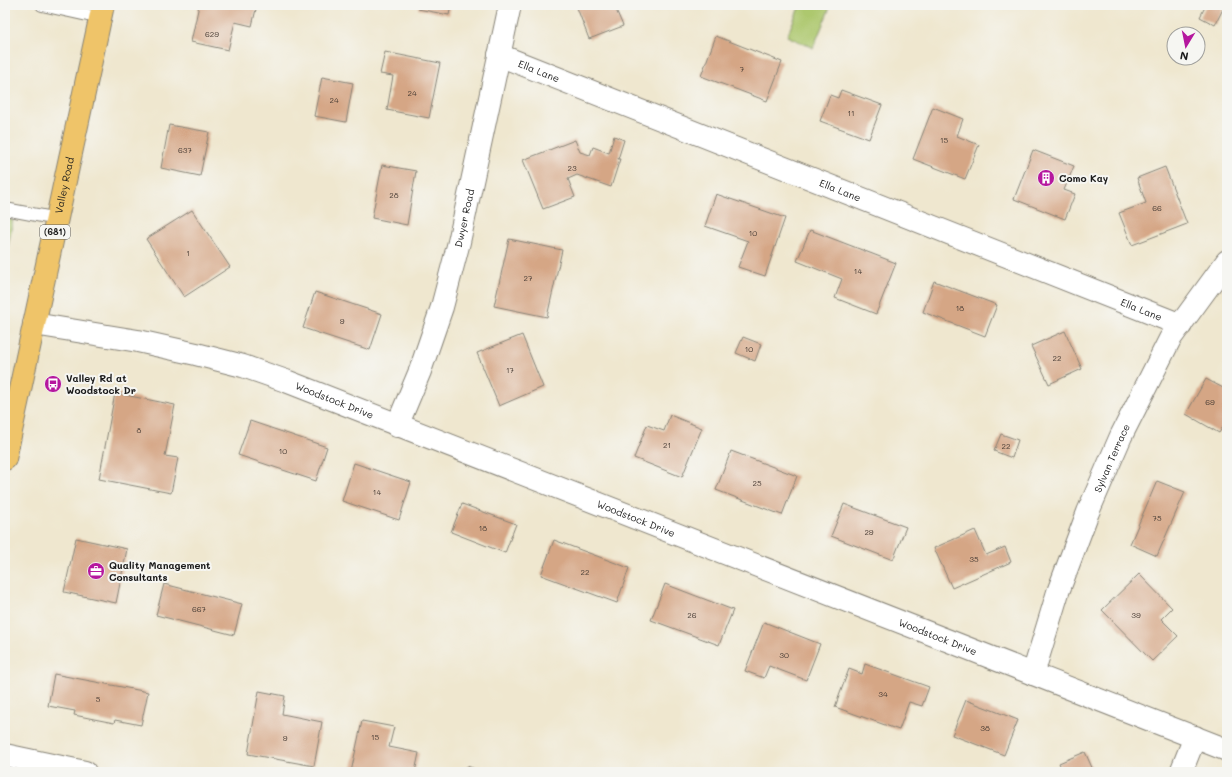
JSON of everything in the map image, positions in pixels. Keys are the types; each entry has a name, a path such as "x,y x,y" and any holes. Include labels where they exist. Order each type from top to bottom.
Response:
{"main road":[{"name":"Valley Road","path":"5,459 102,11"}],"street":[{"name":"Dwyer Road","path":"397,426 420,371 442,307 459,242 510,5"},
{"name":"Ella Lane","path":"499,55 1181,325"},
{"name":"Sylvan Terrace","path":"1033,674 1058,592 1088,512 1121,436 1167,345 1227,261"},
{"name":"Woodstock Drive","path":"34,324 138,340 243,366 286,381 397,426 1227,750"},
{"path":"1181,772 1195,737"},
{"path":"5,755 85,772"}],"lane":[{"path":"42,5 102,11"},
{"path":"5,209 58,219"}],"green space":[{"path":"800,5 831,5 813,48 787,36"},
{"path":"5,219 13,220 5,261"}],"building":[{"path":"199,5 257,5 252,26 235,22 228,50 191,42"},
{"path":"419,5 451,5 449,15 418,9"},
{"path":"576,5 614,5 623,26 589,39"},
{"path":"1206,5 1225,5 1215,25 1200,17"},
{"path":"716,36 782,62 767,101 701,76"},
{"path":"385,52 440,63 429,118 387,110 393,76 380,74"},
{"path":"322,77 353,83 346,122 314,116"},
{"path":"841,90 882,105 869,139 820,121 830,95 838,98"},
{"path":"933,107 963,119 957,136 979,145 965,179 913,159"},
{"path":"169,125 209,132 200,176 161,168"},
{"path":"614,136 624,140 618,159 620,159 611,187 577,175 568,179 575,197 543,209 523,160 575,140 580,152 590,155 593,147 609,153"},
{"name":"Como Kay","path":"1033,150 1074,166 1064,190 1075,194 1065,219 1014,199"},
{"path":"382,165 416,171 407,225 372,218"},
{"path":"1165,167 1187,224 1132,245 1119,213 1146,203 1137,178"},
{"path":"716,194 785,218 765,276 738,267 748,241 705,226"},
{"path":"192,210 230,267 184,297 146,239"},
{"path":"810,230 896,263 876,314 835,298 842,279 797,261"},
{"path":"509,239 562,250 547,317 494,306"},
{"path":"934,281 997,305 985,336 923,312"},
{"path":"315,292 382,314 370,350 303,328"},
{"path":"1065,331 1082,369 1049,384 1031,346"},
{"path":"522,335 543,387 499,406 477,353"},
{"path":"743,337 761,344 755,361 736,353"},
{"path":"1206,379 1227,390 1227,423 1226,422 1219,433 1186,414"},
{"path":"115,393 175,405 165,456 178,458 171,493 99,479"},
{"path":"670,415 702,428 682,477 634,458 647,425 664,431"},
{"path":"250,421 327,447 316,481 238,455"},
{"path":"1001,434 1018,440 1012,458 994,451"},
{"path":"731,451 797,476 782,515 716,490"},
{"path":"354,463 411,482 399,520 342,501"},
{"path":"1157,481 1185,492 1157,556 1130,544"},
{"path":"462,504 516,524 505,553 451,532"},
{"path":"844,504 906,527 893,560 831,536"},
{"path":"975,530 986,555 1005,547 1011,562 952,588 934,548"},
{"name":"Quality Management Consultants","path":"76,538 127,549 116,603 64,592"},
{"path":"554,540 629,568 617,603 541,575"},
{"path":"1139,574 1172,608 1161,619 1178,636 1152,661 1102,610"},
{"path":"164,584 242,604 234,635 156,615"},
{"path":"665,584 733,610 719,645 651,620"},
{"path":"764,622 820,644 806,680 769,666 764,678 745,671"},
{"path":"865,664 929,687 922,706 909,702 899,730 835,707 849,669 862,674"},
{"path":"54,674 148,692 141,725 115,720 114,723 74,715 75,711 48,706"},
{"path":"259,691 285,696 282,714 322,722 314,766 248,754"},
{"path":"966,700 1018,720 1004,755 952,735"},
{"path":"362,721 394,727 389,747 419,753 415,772 351,772"},
{"path":"1085,752 1094,772 1063,772 1059,763"},
{"path":"467,766 484,772 465,772"}],"place":[{"name":"Como Kay","path":"1046,178"},
{"name":"Valley Rd at Woodstock Dr","path":"53,384"},
{"name":"Quality Management Consultants","path":"96,571"}]}
